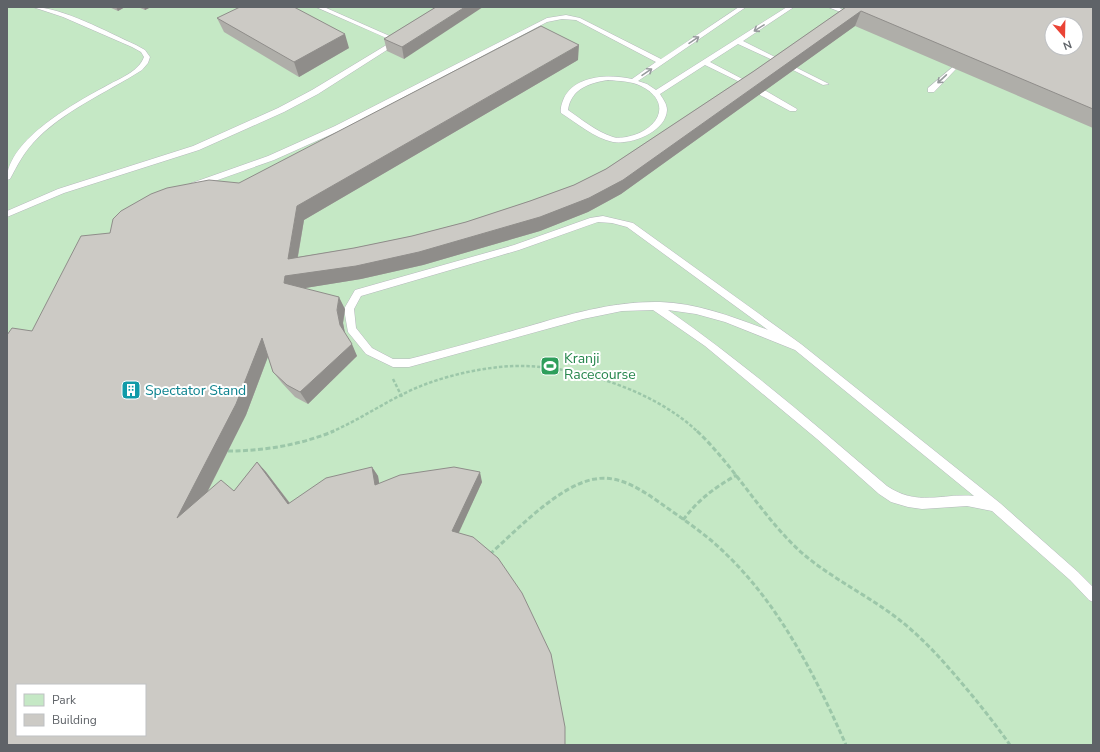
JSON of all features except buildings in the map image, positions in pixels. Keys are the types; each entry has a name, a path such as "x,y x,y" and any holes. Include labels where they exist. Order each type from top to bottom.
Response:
{"lane":[{"path":"7,177 21,150 33,136 60,116 140,69 145,64 147,57 143,51 134,46 65,16 36,7"},
{"path":"7,214 61,191 196,148 301,99 401,40 319,7"},
{"path":"633,81 743,7"},
{"path":"656,93 791,7"},
{"path":"831,7 850,14"},
{"path":"182,189 271,158 338,128 545,20 552,18 571,17 582,21 661,62"},
{"path":"738,41 781,62"},
{"path":"705,62 750,86"},
{"path":"931,90 954,68"},
{"path":"795,69 825,84"},
{"path":"608,78 633,81 642,84 656,93 664,109 663,117 658,125 650,131 626,139 611,139 564,111 564,103 574,89 584,84 608,78"},
{"path":"763,93 793,109"},
{"path":"798,347 739,323 708,313 680,308 655,306 624,307 593,312 409,363 394,363 369,351 351,329 349,309 358,292 516,248 581,224 603,219 618,221 630,225 798,347 996,508 1074,576 1093,596"},
{"path":"655,306 708,343 821,436 883,490 895,498 922,504 951,501 979,502 996,508"}],"path":[{"path":"228,451 276,448 313,439 344,427 425,385 468,374 501,368 533,366 581,373 624,387 663,406 692,428 712,445 777,526 796,547 816,564 862,593 897,618 931,647 958,678 1010,745"},
{"path":"683,520 702,496 736,474"},
{"path":"488,555 551,500 581,484 595,479 616,480 645,492 732,559 763,596 818,682 846,745"}],"green space":[{"name":"Kranji Racecourse","path":"7,7 1093,7 1093,745 7,745"}],"place":[{"name":"Kranji Racecourse","path":"550,366"},
{"name":"Spectator Stand","path":"131,390"}]}
